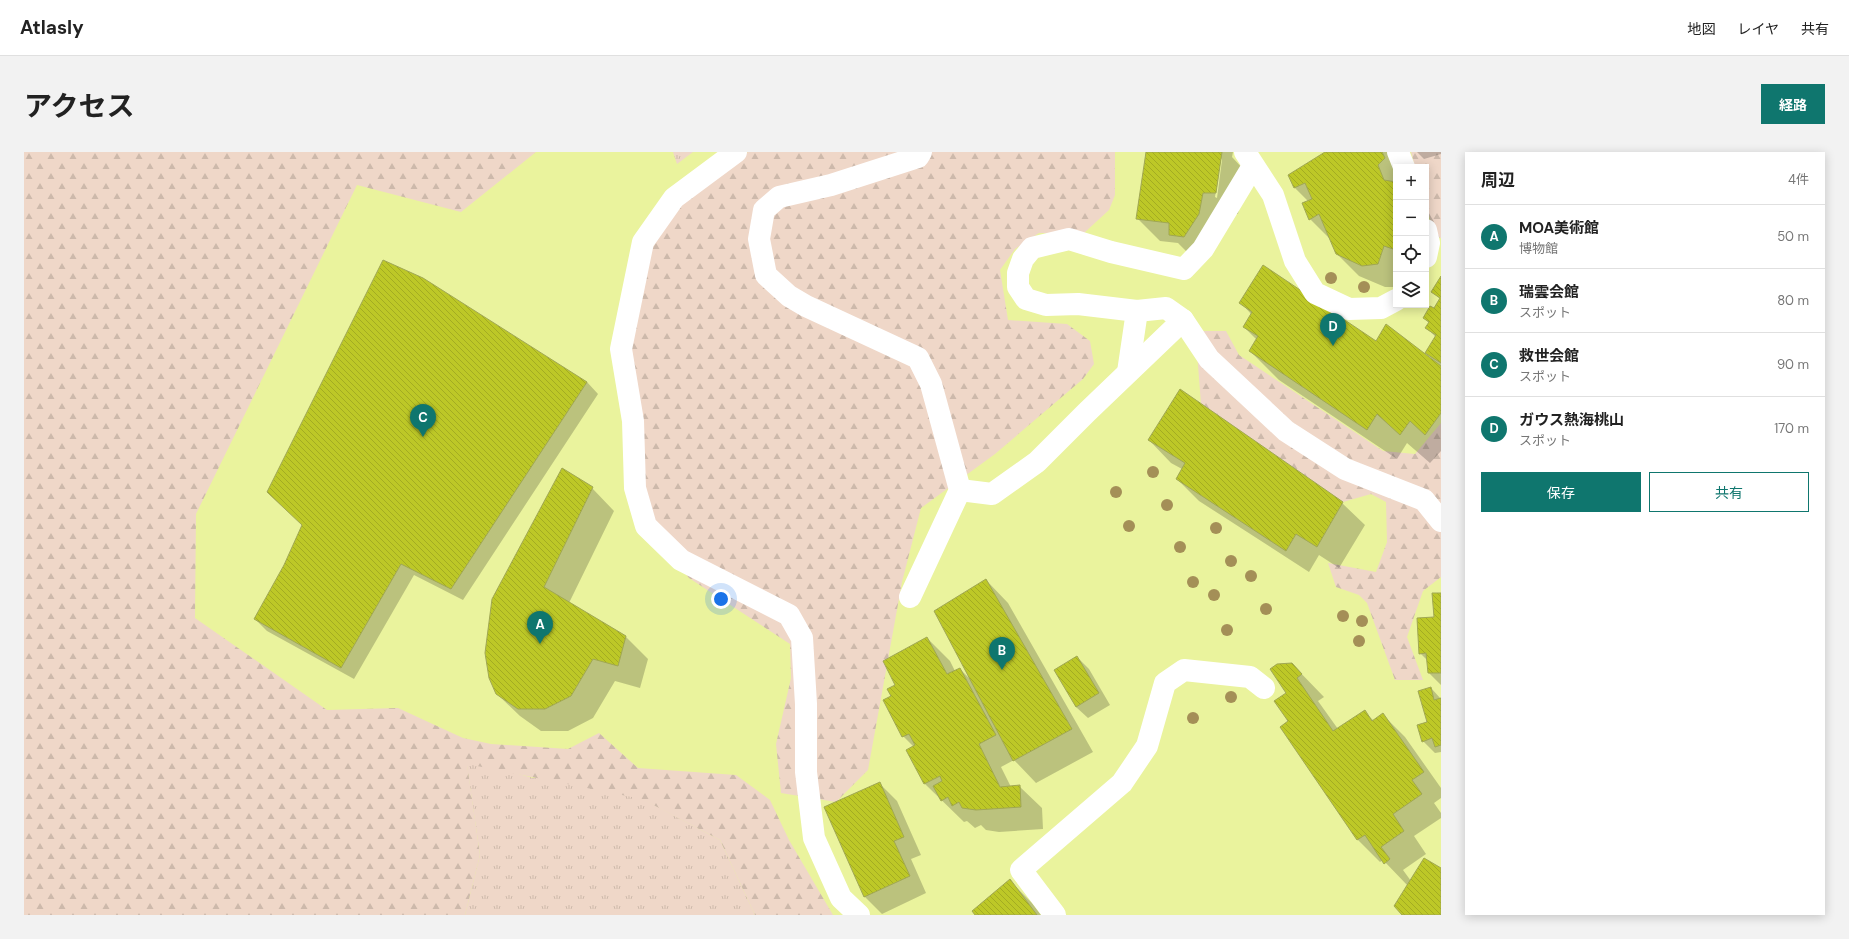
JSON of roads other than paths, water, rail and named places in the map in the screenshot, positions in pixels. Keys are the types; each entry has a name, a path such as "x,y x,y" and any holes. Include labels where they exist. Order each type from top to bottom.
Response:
{"street":[{"path":"736,152 674,198 643,242 621,349 633,421 635,488 646,526 681,560 789,615 802,638 806,704 806,772 814,838 841,898 859,915"},
{"path":"910,597 960,490 931,384 918,358 806,306 789,296 766,275 759,239 764,210 779,197 831,185 918,157 921,152"},
{"path":"1398,152 1403,164"},
{"path":"1393,302 1382,308 1349,309 1315,293 1295,261 1273,195 1249,159 1203,249 1184,269 1069,239 1032,248 1024,259 1018,273 1018,287 1026,299 1046,305 1078,304 1137,311 1166,308 1183,320 1209,359 1286,431 1345,469 1424,500 1441,521"},
{"path":"1128,372 1137,311"},
{"path":"960,490 992,494 1037,462 1183,320"},
{"path":"1055,915 1021,870 1122,783 1147,746 1165,683 1184,670 1250,676 1264,688"}],"place":[{"name":"ガウス熱海桃山","path":"1333,346"},
{"name":"救世会館","path":"423,437"},
{"name":"MOA美術館","path":"540,644"},
{"name":"瑞雲会館","path":"1002,670"}]}
